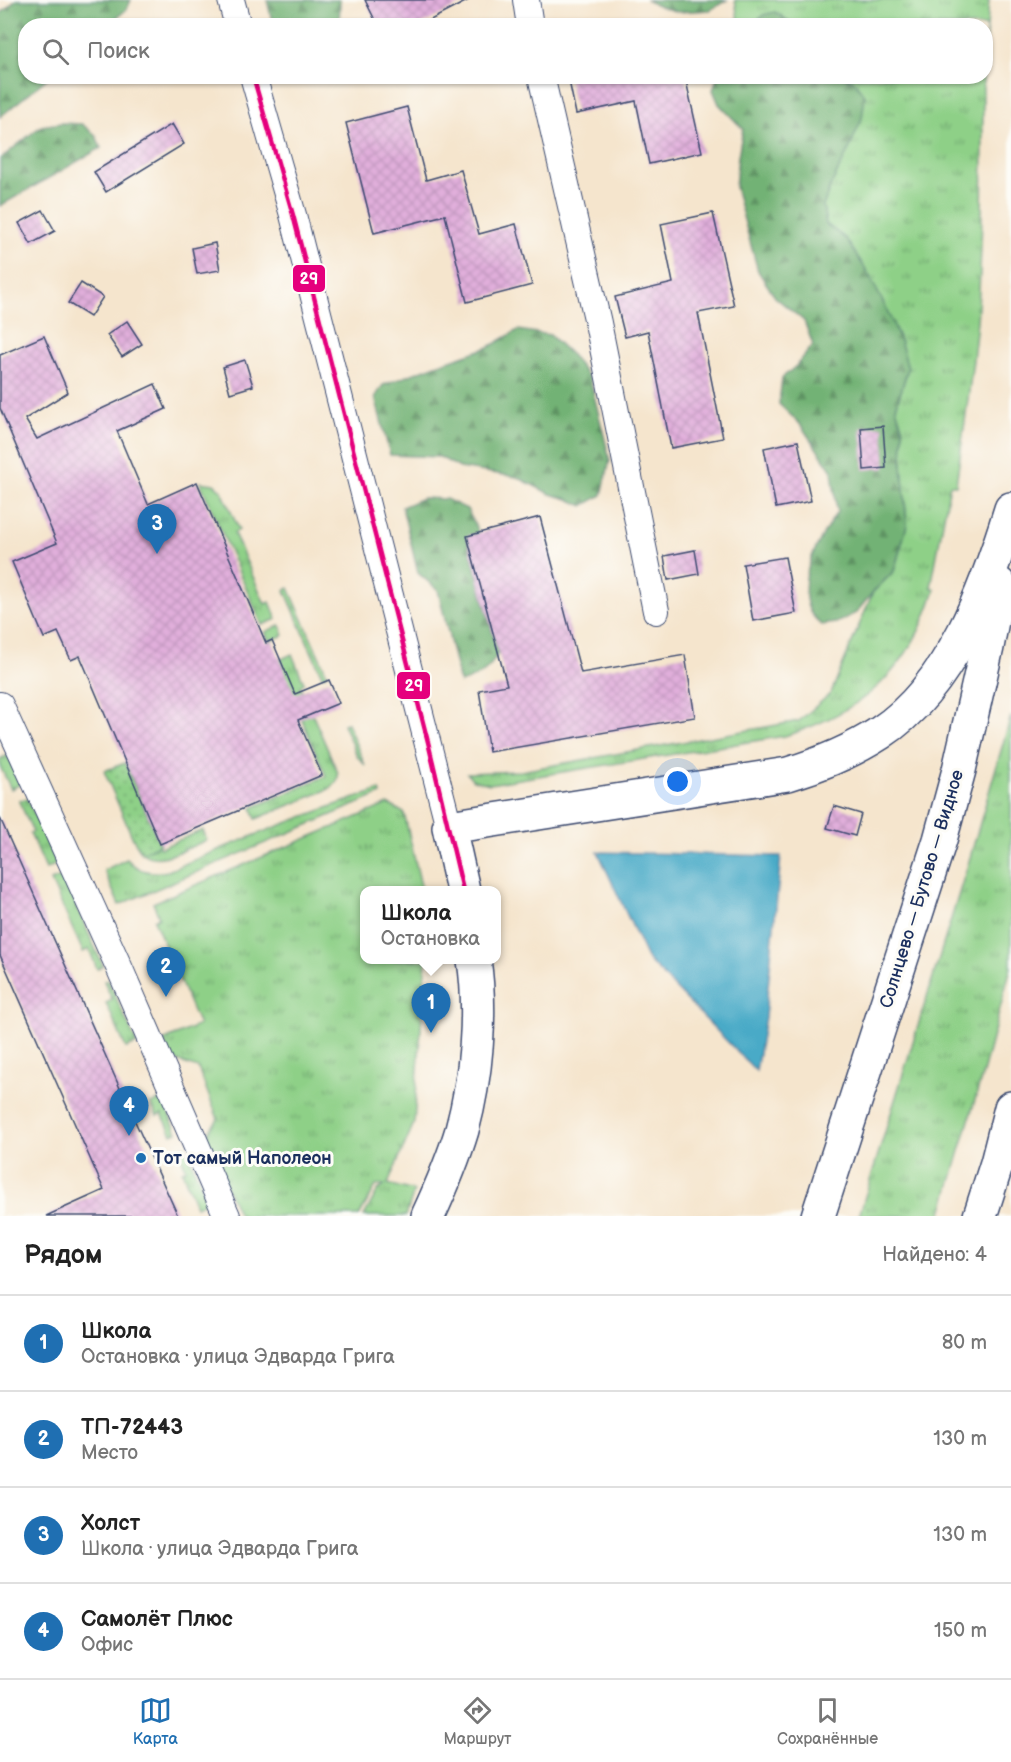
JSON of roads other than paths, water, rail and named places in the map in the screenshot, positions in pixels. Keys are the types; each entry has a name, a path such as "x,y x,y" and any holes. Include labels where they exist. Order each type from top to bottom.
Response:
{"street":[{"path":"231,0 236,18"},
{"path":"526,0 529,18"},
{"path":"255,84 293,215 449,826 462,886"},
{"path":"543,84 598,323 656,611"},
{"path":"449,826 788,774 836,758 859,746 882,732 905,712 925,691 950,656 972,615 992,568 1011,509"},
{"name":"Солнцево — Бутово — Видное","path":"818,1216 940,840 959,770 987,647 1011,520"},
{"path":"0,705 128,987 227,1216"},
{"path":"428,1216 452,1160 470,1092 477,1010 474,964"},
{"path":"980,1216 1011,1108"}],"water":[{"path":"598,852 781,856 765,1017 756,1071 648,960"}],"place":[{"name":"Холст","path":"157,554"},
{"name":"ТП-72443","path":"166,997"},
{"name":"Школа","path":"431,1033"},
{"name":"Самолёт Плюс","path":"129,1136"},
{"name":"Тот самый Наполеон","path":"141,1158"}]}
